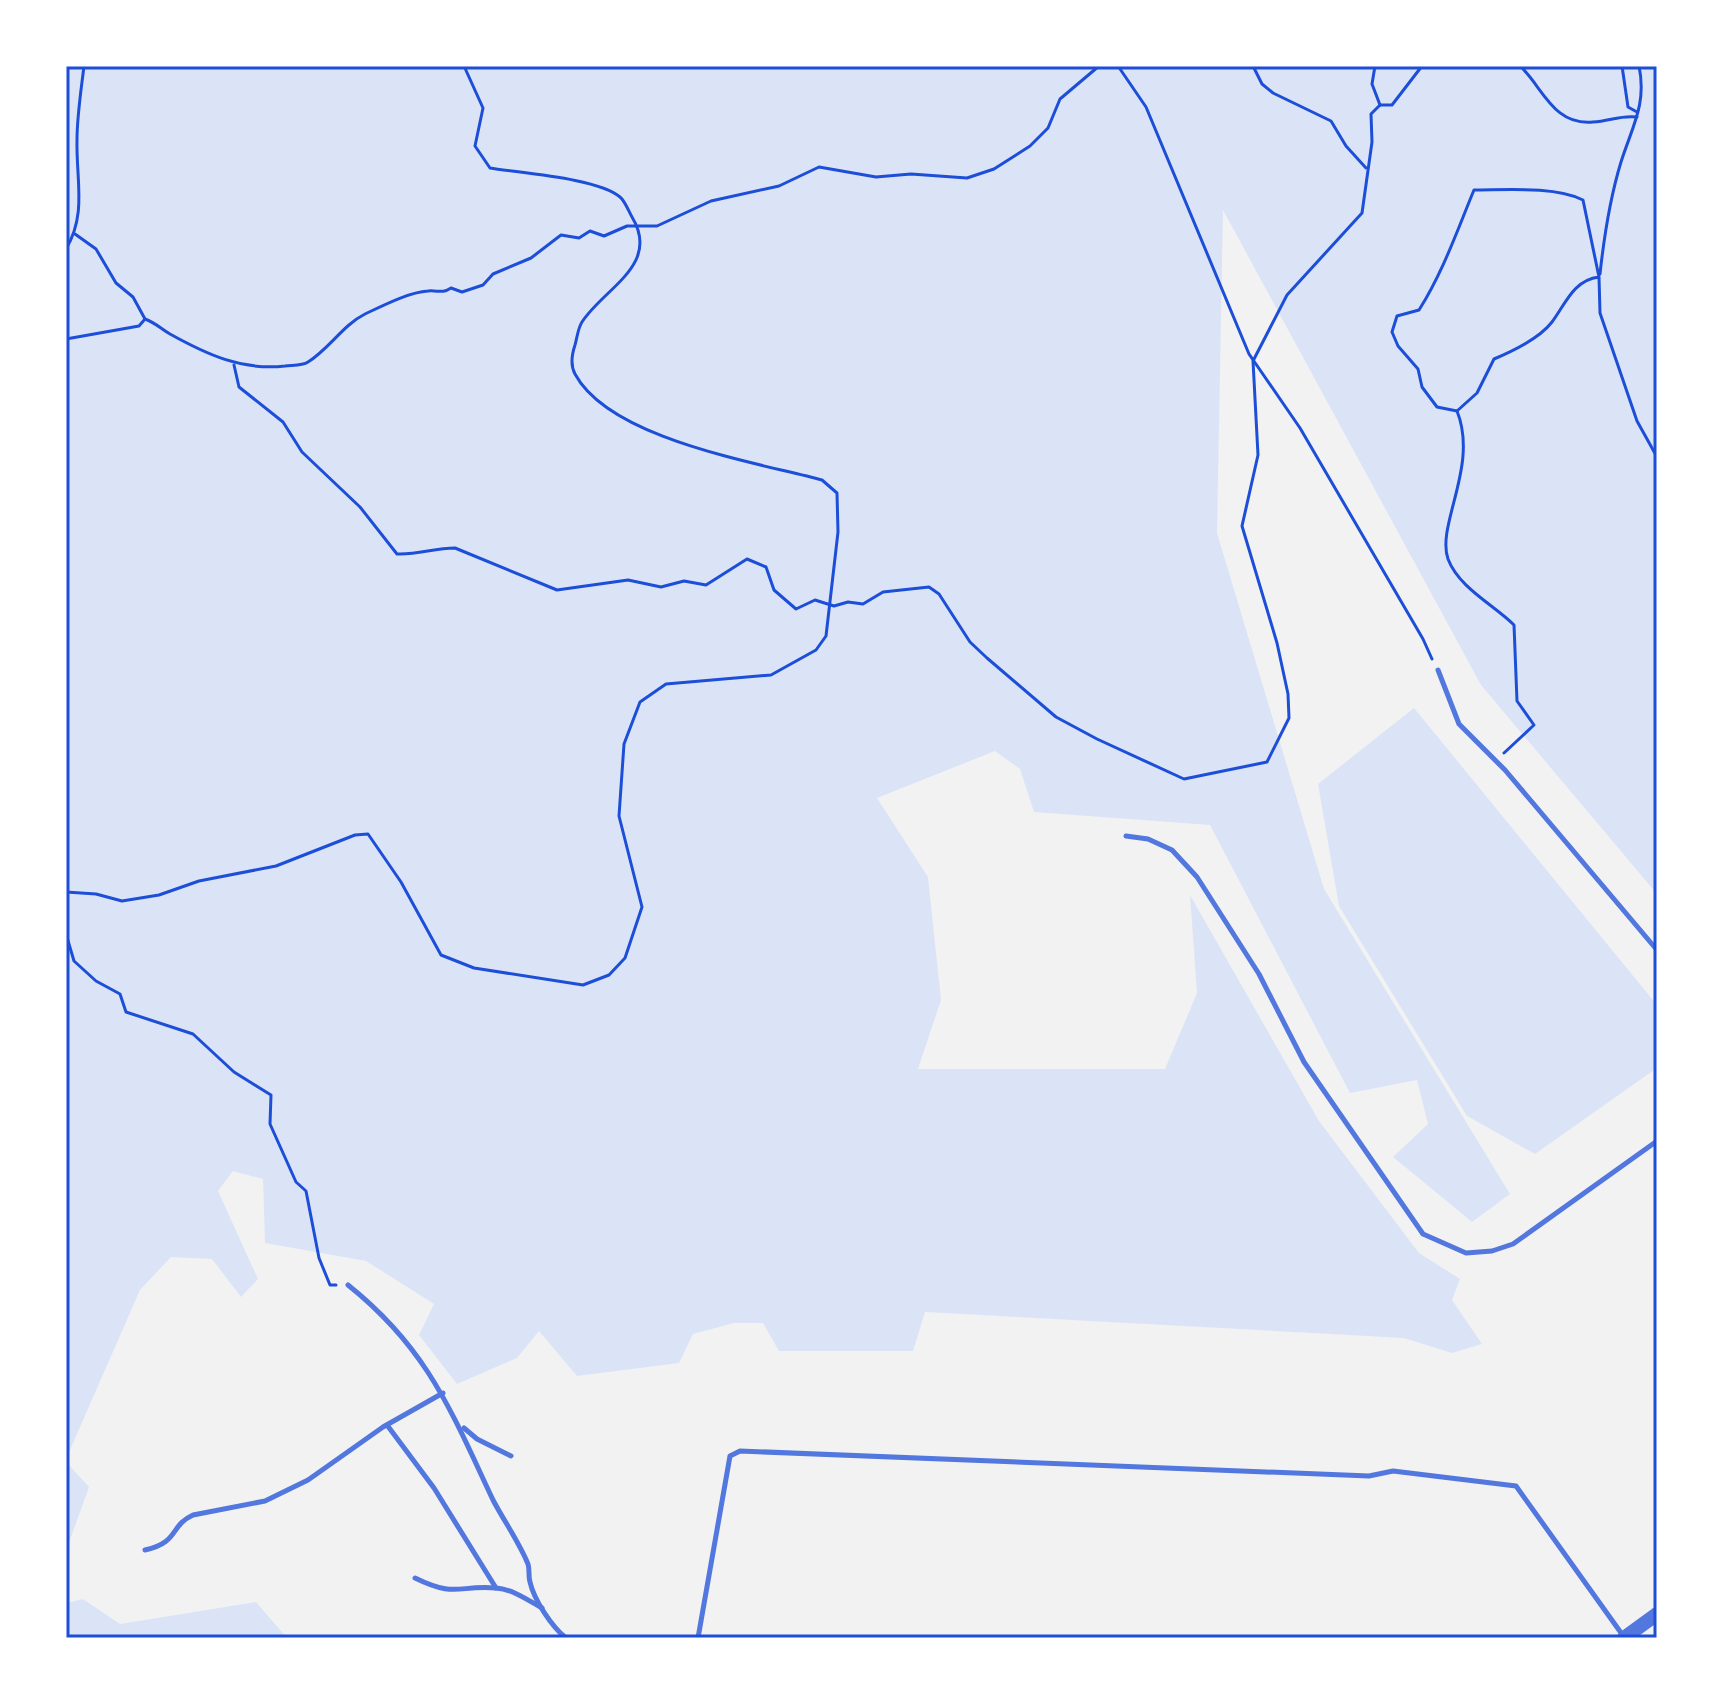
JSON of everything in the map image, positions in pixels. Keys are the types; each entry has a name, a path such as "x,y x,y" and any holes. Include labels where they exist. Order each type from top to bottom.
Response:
{"street":[{"path":"1624,1638 1657,1614"}],"lane":[{"path":"1438,670 1459,724 1496,761 1657,950"},
{"path":"1126,836 1148,839 1172,850 1197,877 1259,974 1304,1062 1342,1120 1423,1234 1442,1246 1466,1253 1492,1251 1513,1244 1657,1141"},
{"path":"348,1285 378,1309 426,1365 461,1426 494,1501 529,1567 529,1582 566,1638"},
{"path":"145,1550 163,1546 172,1539 183,1520 193,1515 265,1501 308,1480 387,1425 443,1393"},
{"path":"387,1425 434,1488 496,1588"},
{"path":"461,1426 477,1439 511,1456"},
{"path":"698,1638 730,1456 740,1451 1369,1476 1393,1471 1516,1486 1624,1638"},
{"path":"415,1578 441,1591 496,1588 513,1592 544,1609"},
{"path":"581,1638 629,1638"}],"path":[{"path":"66,249 75,234 81,211 77,141 84,66"},
{"path":"66,892 96,894 122,901 159,895 199,881 276,866 355,835 368,834 401,882 441,955 474,968 583,985 609,975 625,958 642,907 619,816 624,744 640,702 666,684 771,675 816,650 826,636 838,532 837,493 822,480 697,449 658,435 592,396 574,372 572,356 581,323 633,269 640,241 638,226 620,196 566,177 490,168 475,146 483,108 464,66"},
{"path":"75,234 96,249 116,283 133,297 145,319 234,365 269,368 306,364 362,316 427,291 444,292 451,288 462,292 483,285 493,274 531,258 561,235 579,238 590,231 604,236 627,226 657,226 711,201 779,186 819,167 876,177 911,174 967,178 981,173 1030,146 1048,128 1060,99 1099,66"},
{"path":"1118,66 1146,107 1253,361 1300,428 1438,670"},
{"path":"1253,66 1262,84 1273,93 1331,121 1346,146 1366,168"},
{"path":"1375,66 1372,84 1380,105"},
{"path":"234,365 239,387 283,422 302,452 360,507 397,554 420,555 437,548 455,548 557,590 628,580 661,587 684,581 706,585 747,559 766,567 774,590 790,607 796,609 815,600 830,606 863,604 883,592 929,587 939,594 970,642 987,658 1056,717 1097,739 1184,779 1267,762 1289,718 1288,694 1277,643 1242,526 1258,455 1253,361 1287,295 1362,213 1372,142 1371,114 1380,105 1392,105 1422,66"},
{"path":"1520,66 1543,99 1568,117 1591,123 1619,115 1637,115"},
{"path":"1622,66 1628,107 1637,115"},
{"path":"1599,277 1621,162 1644,90 1639,66"},
{"path":"1457,411 1437,407 1422,387 1418,369 1398,346 1392,332 1397,316 1419,310 1460,232 1460,221 1474,190 1532,190 1583,200 1599,277 1600,313 1637,421 1657,457"},
{"path":"1457,411 1477,393 1494,359 1516,350 1540,333 1554,320 1563,301 1587,279 1599,277"},
{"path":"66,339 139,326 145,319"},
{"path":"1457,411 1465,444 1448,536 1448,558 1473,591 1514,625 1517,701 1534,725 1496,761"},
{"path":"66,934 74,961 96,981 120,994 126,1012 193,1034 234,1072 271,1095 270,1124 296,1182 306,1191 319,1258 330,1285 348,1285"}],"shaded area":[{"path":"66,66 1657,66 1657,894 1481,685 1223,210 1217,533 1324,889 1510,1194 1472,1222 1393,1157 1428,1124 1417,1080 1350,1093 1210,825 1034,812 1020,769 995,751 877,798 928,877 941,1000 918,1069 1165,1069 1197,993 1190,895 1319,1121 1419,1253 1460,1279 1452,1300 1482,1344 1452,1353 1404,1338 925,1312 913,1351 779,1351 763,1323 734,1323 693,1334 679,1363 577,1376 539,1331 517,1358 457,1384 419,1335 434,1304 366,1261 265,1243 263,1179 233,1171 218,1191 258,1279 241,1297 212,1259 171,1257 140,1290 66,1459"},
{"path":"1414,708 1657,1005 1657,1068 1535,1154 1467,1116 1339,906 1318,784"},
{"path":"66,1462 89,1487 66,1551"},
{"path":"83,1599 120,1624 256,1602 287,1638 66,1638 66,1603"}]}
